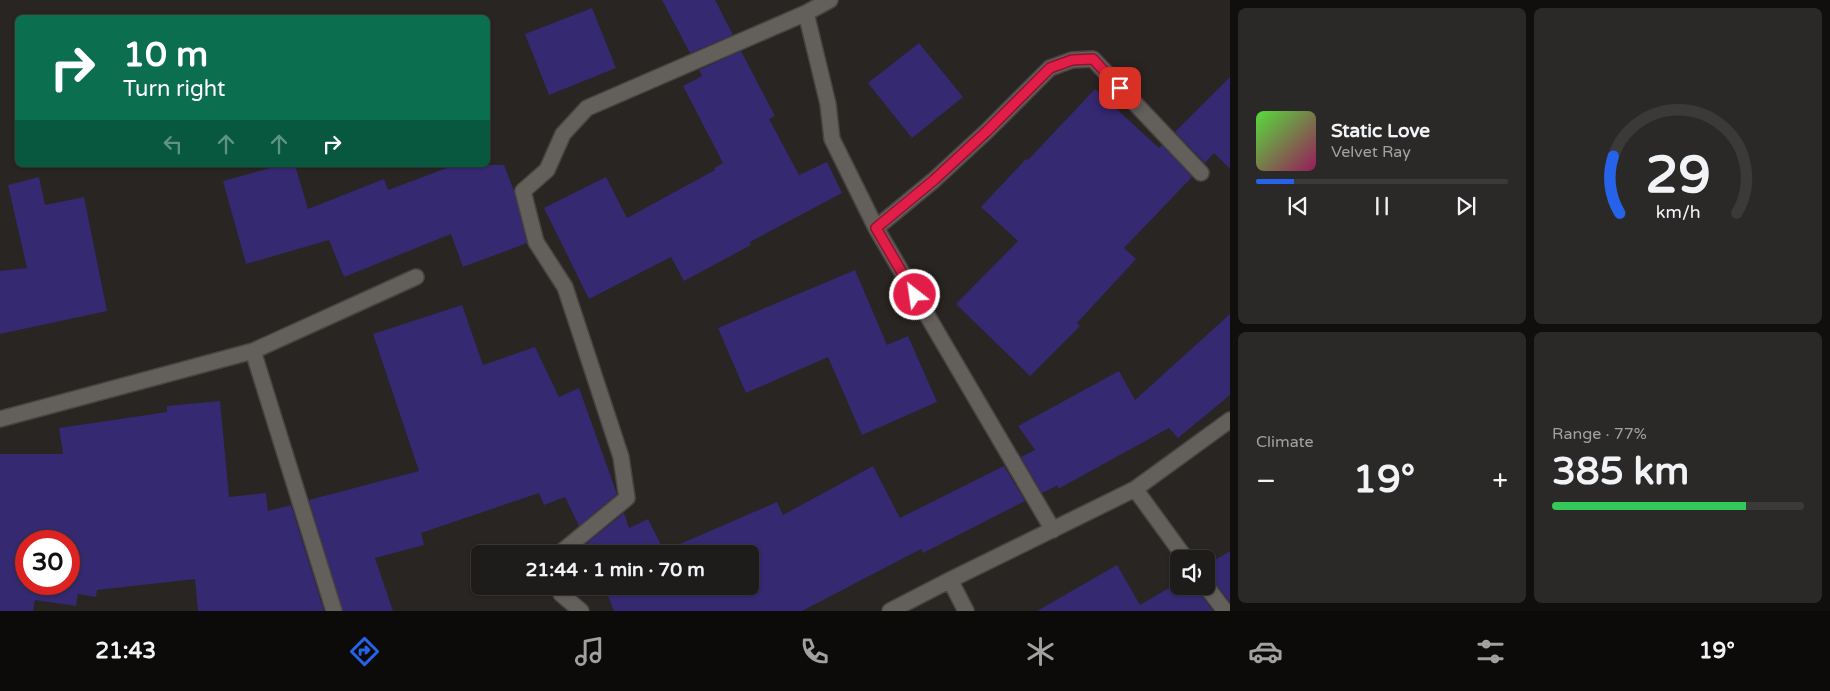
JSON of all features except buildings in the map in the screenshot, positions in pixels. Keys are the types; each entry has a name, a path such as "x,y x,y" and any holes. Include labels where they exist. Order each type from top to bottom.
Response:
{"street":[{"path":"570,545 627,498 621,457 565,287 536,242 523,191 547,170 563,134 587,108 806,13 830,0"},
{"path":"806,13 828,104 832,139 876,228 1053,530"},
{"path":"876,228 934,180 1050,68 1072,60 1093,59 1200,173"},
{"path":"0,419 253,351 416,278"},
{"path":"253,351 334,611"},
{"path":"890,611 1135,489 1230,420"},
{"path":"1135,489 1179,550"},
{"path":"950,580 966,611"},
{"path":"562,595 581,611"},
{"path":"1213,595 1225,611"}],"route":[{"path":"915,295 876,228 934,180 987,131 1050,68 1072,60 1093,59 1120,88"}]}
